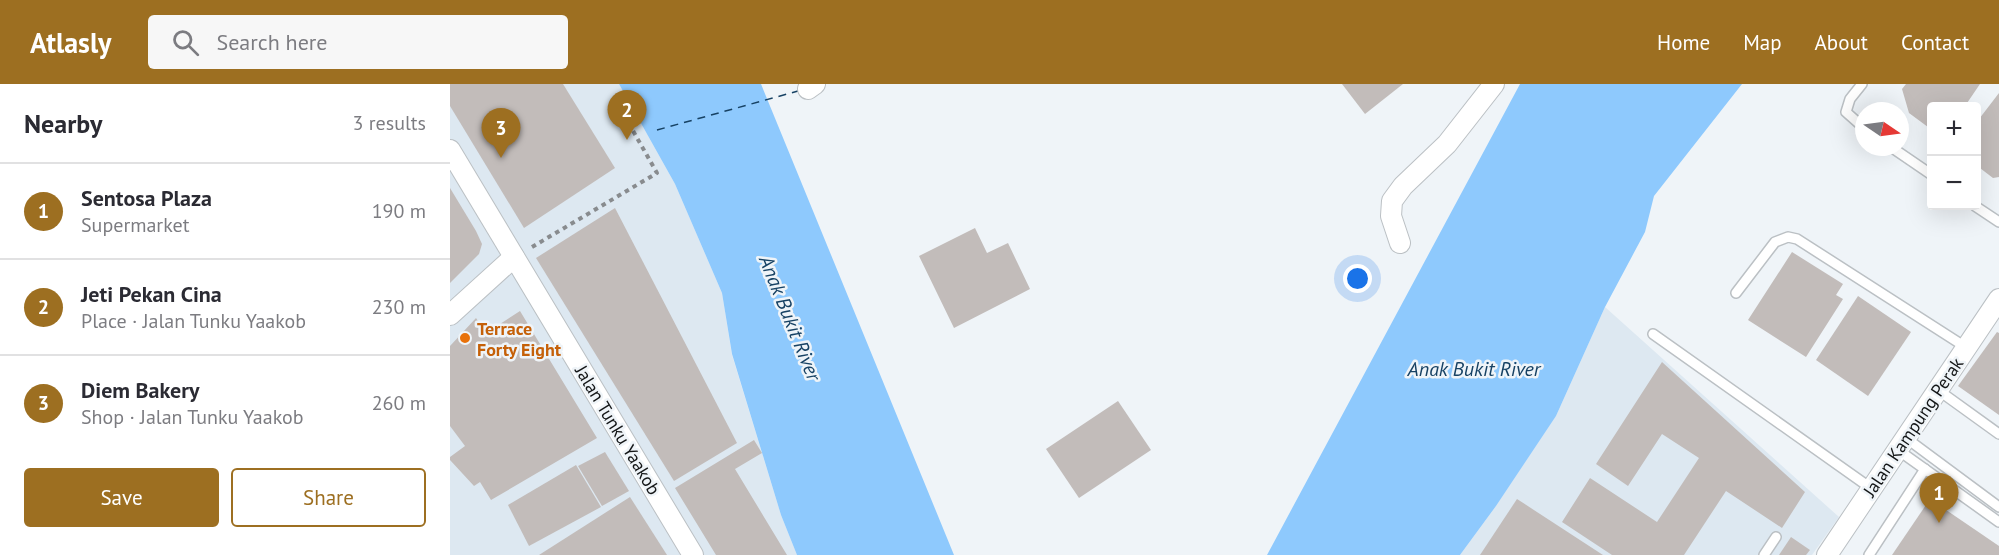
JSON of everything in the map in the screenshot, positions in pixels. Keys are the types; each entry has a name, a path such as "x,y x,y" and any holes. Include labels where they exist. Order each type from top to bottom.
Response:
{"street":[{"path":"1400,243 1390,216 1392,201 1403,186 1447,144 1494,84"},
{"name":"Jalan Tunku Yaakob","path":"450,150 693,555"},
{"path":"450,315 514,257"},
{"name":"Jalan Kampung Perak","path":"1827,555 1999,299"}],"lane":[{"path":"1855,120 1846,112 1850,99 1862,84"},
{"path":"1904,156 1927,172"},
{"path":"1981,210 1999,222"},
{"path":"1736,293 1775,242 1788,237 1797,239 1966,348"},
{"path":"1653,334 1872,489"},
{"path":"1938,390 1999,434"},
{"path":"1902,444 1925,469 1999,522"},
{"path":"1902,444 1999,507"},
{"path":"1869,555 1925,469"},
{"path":"1764,555 1776,537"}],"path":[{"path":"514,257 657,173 624,115"}],"shaded area":[{"path":"450,84 619,84 675,184 722,293 732,355 781,515 797,555 450,555"},
{"path":"1605,307 1839,517 1812,555 1460,555 1556,416"}],"water":[{"name":"Anak Bukit River","path":"619,84 761,84 954,555 797,555 781,515 732,354 722,293 675,184"},
{"name":"Anak Bukit River","path":"1520,84 1742,84 1654,196 1645,232 1605,307 1556,416 1460,555 1267,555"}],"building":[{"path":"450,84 563,84 615,168 524,228 450,106"},
{"path":"1342,84 1403,84 1365,114"},
{"path":"1906,84 1980,84 1968,102 1927,102 1927,126 1909,113 1909,102 1906,102 1902,89"},
{"path":"1999,93 1999,177 1993,178 1981,169 1981,116"},
{"path":"450,188 482,244 479,254 450,283"},
{"path":"615,208 737,443 674,481 536,258"},
{"path":"975,228 987,253 1008,243 1030,289 954,328 919,256"},
{"path":"1792,252 1843,284 1836,295 1843,299 1806,357 1748,320"},
{"path":"1858,296 1911,332 1868,396 1816,360"},
{"path":"520,311 597,438 491,500 480,482 474,486 450,460 450,457 465,446 450,426 450,346 476,318 486,333"},
{"path":"1997,332 1999,333 1999,415 1958,386"},
{"path":"1662,362 1805,492 1782,528 1726,491 1684,555 1612,555 1562,522 1590,478 1657,522 1699,458 1662,434 1628,486 1596,464"},
{"path":"1118,401 1151,450 1079,498 1046,449"},
{"path":"754,440 762,453 735,469 787,555 716,555 675,488"},
{"path":"605,452 629,491 602,506 578,466"},
{"path":"576,465 601,507 529,546 508,505"},
{"path":"630,497 667,555 539,555"},
{"path":"1517,499 1603,555 1480,555"},
{"path":"1930,499 1999,546 1999,555 1892,555"},
{"path":"1791,537 1810,550 1806,555 1779,555"}],"ferry route":[{"path":"657,130 798,91"}],"place":[{"name":"Jeti Pekan Cina","path":"627,140"},
{"name":"Diem Bakery","path":"501,158"},
{"name":"Terrace Forty Eight","path":"465,338"},
{"name":"Sentosa Plaza","path":"1939,523"}]}
